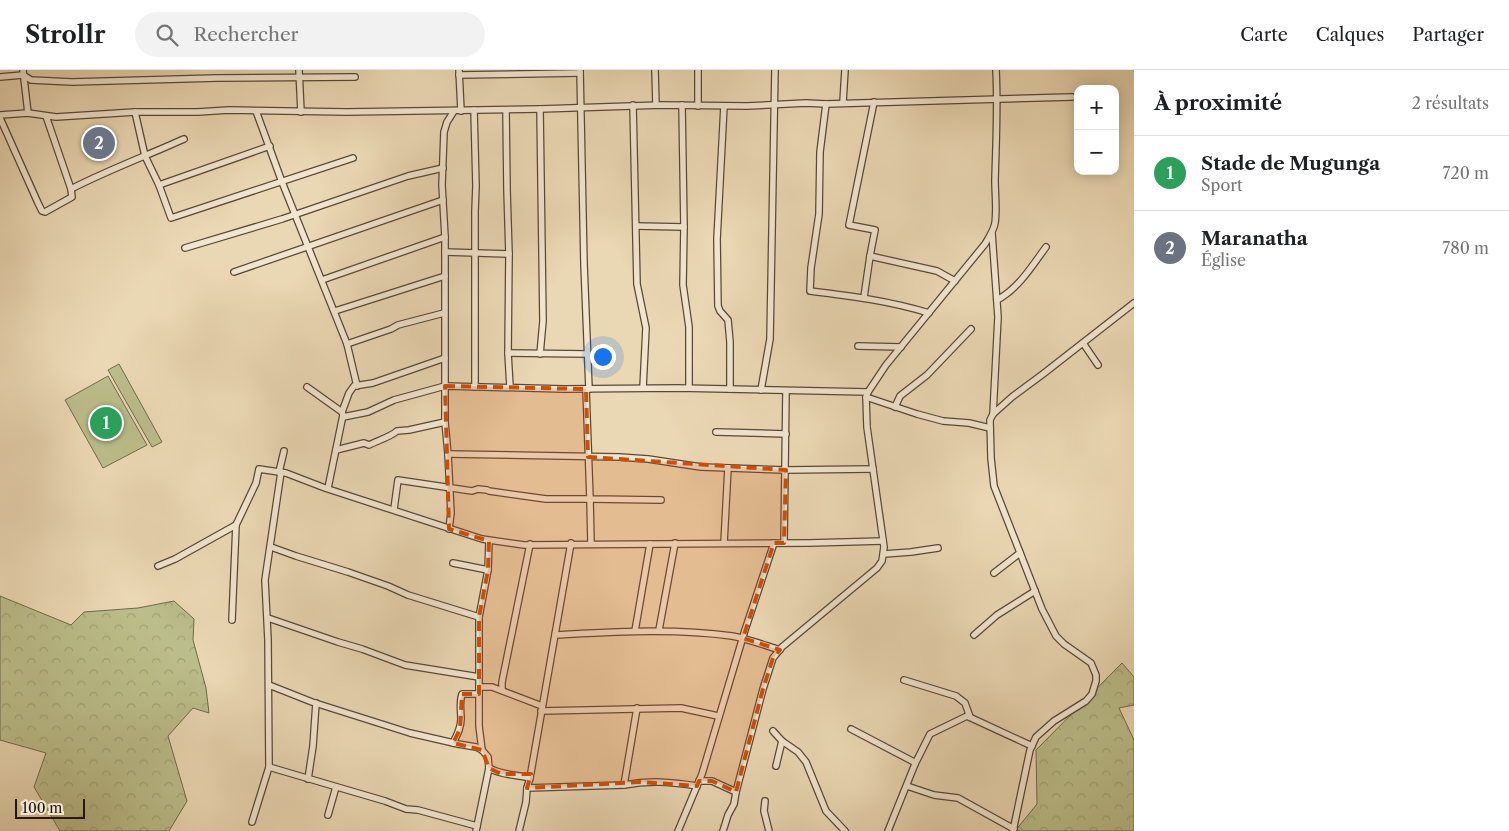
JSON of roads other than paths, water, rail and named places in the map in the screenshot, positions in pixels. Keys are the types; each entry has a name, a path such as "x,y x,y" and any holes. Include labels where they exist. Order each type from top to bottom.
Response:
{"street":[{"path":"299,70 301,112"},
{"path":"655,70 656,105"},
{"path":"698,70 698,106"},
{"path":"761,390 770,339 775,70"},
{"path":"843,102 845,70"},
{"path":"723,831 734,804 763,689 773,658 877,568 882,561 884,554 883,540 867,426 867,394 886,365 985,244 995,224 998,98 996,70"},
{"path":"449,529 451,513 445,422 443,168 444,132 447,122 458,111 459,72 580,72 591,544"},
{"path":"23,73 31,80 72,82 355,77"},
{"path":"0,77 23,73"},
{"path":"23,73 28,113"},
{"path":"46,116 72,197 45,212 42,211 0,116 28,113 46,116 135,112 458,111 1072,97"},
{"path":"864,298 875,230 849,225 874,102"},
{"path":"826,104 820,152 819,214 811,268 810,291 901,304 929,313"},
{"path":"682,105 683,285 690,326 689,388"},
{"path":"633,106 636,284 646,328 642,388"},
{"path":"724,106 717,239 718,306 728,320 730,389"},
{"path":"540,109 543,321 540,354"},
{"path":"474,110 476,186 475,387"},
{"path":"506,110 509,254 508,353 510,387"},
{"path":"256,111 307,246 335,311 347,344 357,386"},
{"path":"135,112 145,156 159,185 171,218 353,158"},
{"path":"71,189 104,172 184,139"},
{"path":"159,185 270,146"},
{"path":"185,248 295,215 408,176 443,168"},
{"path":"234,272 443,200"},
{"path":"636,226 684,227"},
{"path":"992,231 998,300 993,414"},
{"path":"322,280 445,237"},
{"path":"998,300 1008,294 1024,277 1046,247"},
{"path":"444,252 509,254"},
{"path":"870,256 937,271 955,281"},
{"path":"335,311 445,276"},
{"path":"907,786 934,795 958,798 1013,830 1030,750 1036,737 1068,711 1086,701 1092,694 1096,675 1091,663 1056,636 1034,591 994,486 990,420 993,414 1012,397 1134,303"},
{"path":"347,344 398,325 444,313"},
{"path":"894,407 900,396 927,375 971,330"},
{"path":"1083,343 1098,365"},
{"path":"858,346 901,347"},
{"path":"508,353 588,354"},
{"path":"328,488 343,414 354,386 386,379 445,358"},
{"path":"307,387 343,414 368,412 394,400 445,386 564,389 689,388 867,394 894,407 943,421 969,423 990,428"},
{"path":"784,543 786,391"},
{"path":"336,450 364,443 369,445 379,439 394,435 397,431 445,422"},
{"path":"716,432 786,434"},
{"path":"252,822 269,767 268,618 265,580 284,451"},
{"path":"448,454 648,459 701,467 786,470 873,470"},
{"path":"724,543 728,468"},
{"path":"232,620 236,525 256,483 259,469 280,472 488,541 524,544 650,544 883,540"},
{"path":"394,509 398,480 546,499 661,500"},
{"path":"158,566 175,559 236,525"},
{"path":"482,750 479,726 479,617 488,570 488,541"},
{"path":"519,831 526,802 571,543"},
{"path":"659,630 675,543"},
{"path":"678,831 698,784 761,579 774,543"},
{"path":"502,690 502,682 530,544"},
{"path":"635,631 650,544"},
{"path":"271,547 388,586 408,595 479,617"},
{"path":"884,554 938,548"},
{"path":"994,573 1020,553"},
{"path":"453,563 488,570"},
{"path":"974,635 997,615 1034,591"},
{"path":"268,618 405,665 479,677"},
{"path":"555,635 659,630 743,638 780,650"},
{"path":"904,680 956,696 965,703 970,717"},
{"path":"269,686 316,703 410,732 476,747 482,750 488,757 489,768 477,829 269,767"},
{"path":"479,687 492,687 502,690 542,708 681,708 718,716"},
{"path":"453,743 460,729 460,700 462,694 479,694"},
{"path":"308,778 313,746 316,703"},
{"path":"624,785 637,708"},
{"path":"888,831 930,734 967,716 1032,746"},
{"path":"851,729 916,764"},
{"path":"773,731 782,741 798,752 806,762 826,811 845,831"},
{"path":"776,766 782,741"},
{"path":"489,768 500,774 530,778"},
{"path":"527,788 624,785 640,782 698,784 712,781 736,792"},
{"path":"328,815 336,787"},
{"path":"766,801 764,811 769,831"}],"place":[{"name":"Maranatha","path":"99,143"},
{"name":"Stade de Mugunga","path":"106,423"}]}
